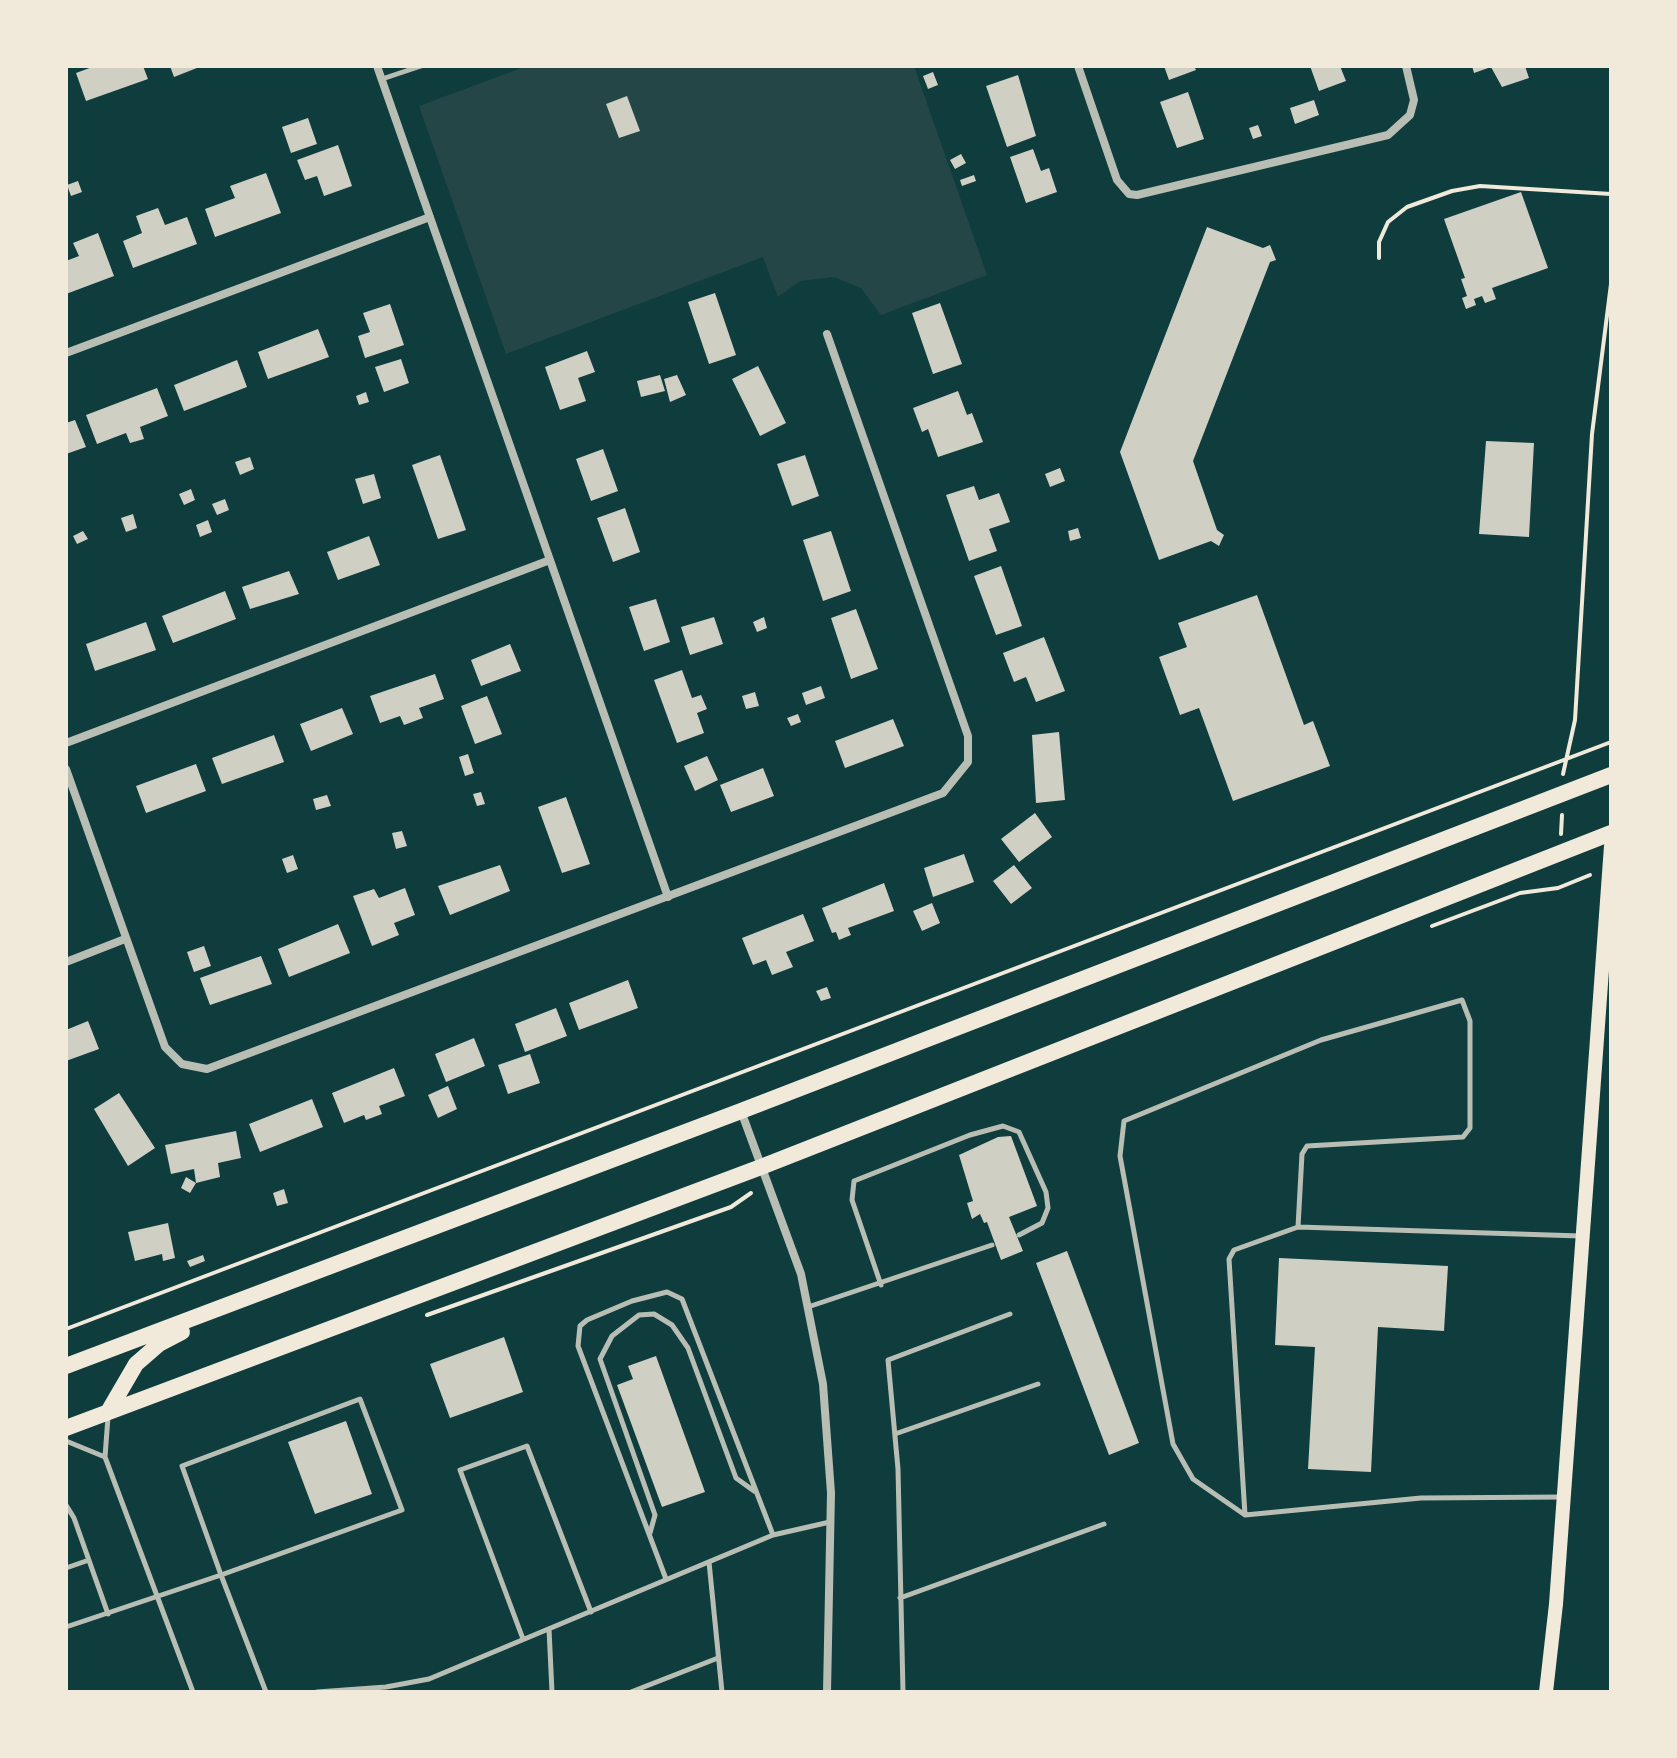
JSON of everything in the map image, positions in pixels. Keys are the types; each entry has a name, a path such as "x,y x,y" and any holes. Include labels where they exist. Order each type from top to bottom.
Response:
{"highway":[{"path":"66,1366 741,1111 1611,775"},
{"path":"66,1428 761,1167 1611,833"},
{"path":"108,1412 136,1364 169,1338 495,1212 543,1186"}],"main road":[{"path":"1546,1692 1564,1497 1611,846"}],"street":[{"path":"377,66 668,897"},
{"path":"1078,66 1117,180 1129,194 1146,194 1388,135 1410,115 1414,100 1406,66"},
{"path":"66,353 430,217"},
{"path":"66,769 165,1047 182,1064 207,1069 943,793 968,762 968,736 827,334"},
{"path":"66,743 550,560"},
{"path":"66,962 125,939"},
{"path":"741,1111 801,1274 823,1384 830,1522 827,1692"}],"lane":[{"path":"382,79 421,66"},
{"path":"1298,1227 1302,1154 1307,1146 1463,1137 1470,1128 1470,1021 1462,1000 1321,1040 1124,1121 1120,1156 1173,1444 1193,1479 1245,1515 1421,1498 1564,1497"},
{"path":"881,1285 852,1200 854,1181 970,1135 1003,1126 1019,1132 1046,1192 1048,1208 1042,1223 1019,1235"},
{"path":"1245,1515 1229,1259 1234,1250 1298,1227 1582,1236"},
{"path":"808,1307 881,1285 992,1245"},
{"path":"666,1579 578,1346 580,1326 587,1320 632,1301 667,1292 682,1299 773,1535"},
{"path":"650,1535 655,1515 600,1359 612,1336 639,1315 654,1314 672,1325 688,1348 736,1478 755,1492"},
{"path":"903,1692 895,1434 888,1360 1010,1314"},
{"path":"895,1434 1038,1384"},
{"path":"66,1627 221,1575 402,1510 360,1399 182,1466 221,1575 266,1692"},
{"path":"108,1412 105,1457 193,1692"},
{"path":"66,1441 105,1457"},
{"path":"523,1639 460,1470 527,1446 591,1612"},
{"path":"66,1505 108,1614"},
{"path":"317,1692 386,1687 429,1679 773,1535 830,1522"},
{"path":"900,1598 1104,1524"},
{"path":"66,1568 89,1560"},
{"path":"709,1562 722,1692"},
{"path":"549,1629 552,1692"},
{"path":"631,1692 718,1658"}],"path":[{"path":"1379,258 1379,242 1388,222 1407,207 1452,191 1480,186 1611,194"},
{"path":"1560,887 1563,762 1575,720 1592,434 1611,284"},
{"path":"66,1329 1611,742"}],"shaded area":[{"path":"527,66 914,66 987,275 881,315 861,288 834,277 800,281 778,297 763,257 506,354 419,106"}],"building":[{"path":"95,66 143,66 148,79 86,101 76,73"},
{"path":"170,66 202,66 174,77"},
{"path":"1164,66 1194,66 1196,70 1169,80"},
{"path":"1310,66 1340,66 1346,81 1319,91"},
{"path":"1472,66 1525,66 1529,78 1502,87 1491,67 1474,73"},
{"path":"933,72 938,85 928,89 923,76"},
{"path":"1018,75 1036,136 1007,147 986,86"},
{"path":"1188,92 1204,139 1177,148 1160,102"},
{"path":"627,96 640,131 619,138 606,104"},
{"path":"1314,100 1319,115 1295,124 1290,108"},
{"path":"308,118 317,144 291,153 282,127"},
{"path":"1258,125 1262,136 1253,139 1249,128"},
{"path":"338,145 352,186 324,196 317,176 305,180 297,160"},
{"path":"1033,149 1041,171 1049,168 1057,192 1026,203 1010,157"},
{"path":"961,154 966,163 955,169 950,160"},
{"path":"266,173 281,213 215,237 205,209 235,198 230,186"},
{"path":"974,175 976,181 962,186 960,180"},
{"path":"78,181 82,192 71,196 67,185"},
{"path":"1521,192 1548,268 1492,288 1496,299 1485,303 1482,296 1474,299 1476,305 1466,309 1462,298 1467,296 1461,279 1465,278 1444,219"},
{"path":"158,208 165,225 187,217 197,244 133,268 123,241 142,233 136,216"},
{"path":"1207,227 1263,248 1270,245 1276,260 1270,262 1193,461 1217,530 1224,535 1219,546 1211,541 1159,560 1120,452"},
{"path":"98,233 114,276 66,294 66,261 79,256 73,243"},
{"path":"715,293 736,355 709,364 688,302"},
{"path":"940,303 962,364 933,374 912,313"},
{"path":"390,304 404,345 365,358 358,336 370,332 363,313"},
{"path":"318,329 329,357 268,379 258,352"},
{"path":"587,351 595,372 578,378 586,401 560,410 545,367"},
{"path":"401,359 409,383 384,392 375,367"},
{"path":"237,360 247,387 184,411 174,385"},
{"path":"758,366 786,423 760,436 732,379"},
{"path":"660,375 665,391 641,397 637,381"},
{"path":"677,375 686,395 670,402 664,379"},
{"path":"157,388 168,416 140,427 144,439 130,443 126,433 97,444 86,415"},
{"path":"958,391 967,415 972,413 983,442 938,457 928,429 922,432 913,408"},
{"path":"366,392 369,402 359,405 356,396"},
{"path":"75,420 86,447 66,454 66,423"},
{"path":"1486,441 1534,443 1529,537 1479,534"},
{"path":"603,449 618,491 591,501 576,459"},
{"path":"440,455 466,530 438,539 412,465"},
{"path":"805,455 819,496 792,506 777,464"},
{"path":"250,457 254,469 240,475 235,462"},
{"path":"1060,468 1065,481 1050,487 1045,474"},
{"path":"374,474 381,498 363,504 355,479"},
{"path":"974,486 979,500 999,493 1010,522 989,529 997,551 969,561 946,495"},
{"path":"191,489 195,500 184,505 179,494"},
{"path":"225,499 229,510 217,515 212,504"},
{"path":"625,508 640,552 613,562 597,518"},
{"path":"133,514 137,528 126,532 121,518"},
{"path":"208,520 212,532 200,537 196,525"},
{"path":"1078,528 1081,538 1070,541 1068,531"},
{"path":"83,531 88,539 77,544 73,536"},
{"path":"831,531 851,591 823,601 803,540"},
{"path":"369,536 380,565 338,580 327,552"},
{"path":"1001,566 1022,626 996,635 974,576"},
{"path":"289,571 299,594 250,609 242,587"},
{"path":"225,591 236,619 173,643 162,616"},
{"path":"1257,595 1304,725 1313,721 1330,766 1233,801 1199,708 1180,715 1159,657 1187,647 1178,623"},
{"path":"656,599 670,642 644,651 629,607"},
{"path":"856,609 878,669 851,679 831,618"},
{"path":"714,617 723,644 690,655 681,627"},
{"path":"764,617 767,628 757,632 753,622"},
{"path":"146,622 156,650 95,671 86,644"},
{"path":"1044,637 1065,691 1036,702 1026,677 1014,682 1003,653"},
{"path":"510,644 521,671 481,686 471,660"},
{"path":"682,670 692,698 701,695 707,709 697,713 704,733 677,743 654,680"},
{"path":"435,674 444,699 419,708 423,718 404,725 400,716 380,723 370,696"},
{"path":"821,686 825,698 806,705 802,693"},
{"path":"755,692 759,706 746,709 742,696"},
{"path":"487,696 502,734 475,744 461,706"},
{"path":"342,708 353,734 311,751 300,724"},
{"path":"798,714 801,722 791,726 787,718"},
{"path":"893,719 904,746 845,768 835,741"},
{"path":"1059,732 1065,800 1036,803 1032,735"},
{"path":"274,735 284,762 222,784 212,758"},
{"path":"468,754 474,773 465,776 459,757"},
{"path":"707,756 718,780 695,791 684,766"},
{"path":"196,764 206,791 146,813 136,786"},
{"path":"763,768 774,796 731,812 720,785"},
{"path":"481,792 485,804 477,806 473,794"},
{"path":"327,795 331,806 316,810 313,799"},
{"path":"566,797 590,864 562,873 538,807"},
{"path":"1035,813 1052,837 1019,862 1001,839"},
{"path":"402,831 407,846 396,849 392,833"},
{"path":"964,854 974,882 933,897 924,868"},
{"path":"293,855 298,869 287,873 282,859"},
{"path":"500,865 510,891 450,915 438,886"},
{"path":"1014,865 1032,888 1011,904 993,881"},
{"path":"884,883 894,911 848,928 851,935 839,940 836,932 832,933 822,908"},
{"path":"405,888 415,915 394,923 399,935 372,946 353,896 374,889 379,898"},
{"path":"932,903 940,923 922,931 913,911"},
{"path":"803,914 814,941 786,952 793,967 772,975 766,960 753,965 742,938"},
{"path":"338,924 350,953 289,977 278,949"},
{"path":"204,946 211,966 194,972 187,952"},
{"path":"261,956 272,984 210,1005 200,978"},
{"path":"628,980 638,1008 579,1030 569,1003"},
{"path":"827,987 831,998 821,1001 816,991"},
{"path":"556,1008 567,1036 525,1052 515,1024"},
{"path":"88,1021 99,1049 66,1061 66,1030"},
{"path":"474,1038 485,1066 446,1082 435,1054"},
{"path":"530,1054 540,1083 508,1094 498,1065"},
{"path":"394,1068 405,1096 379,1106 382,1114 366,1120 364,1115 344,1123 332,1093"},
{"path":"448,1086 457,1109 438,1118 428,1095"},
{"path":"119,1093 155,1148 128,1166 94,1109"},
{"path":"312,1099 323,1127 260,1152 249,1124"},
{"path":"236,1131 241,1158 218,1163 220,1177 196,1183 194,1169 171,1174 165,1145"},
{"path":"1011,1136 1037,1206 1009,1217 1023,1251 1001,1260 987,1222 984,1223 980,1214 972,1219 967,1203 973,1201 959,1155 998,1137"},
{"path":"186,1177 196,1183 190,1193 181,1188"},
{"path":"284,1189 288,1203 277,1206 273,1193"},
{"path":"168,1223 175,1258 163,1261 162,1254 135,1261 128,1232"},
{"path":"1067,1251 1139,1443 1109,1455 1036,1263"},
{"path":"203,1255 205,1261 190,1267 187,1261"},
{"path":"1279,1258 1448,1266 1444,1331 1378,1327 1371,1472 1308,1469 1315,1347 1275,1345"},
{"path":"504,1337 523,1392 450,1418 430,1364"},
{"path":"656,1356 705,1492 662,1507 617,1385 633,1379 628,1366"},
{"path":"346,1421 372,1494 315,1514 288,1442"}]}
